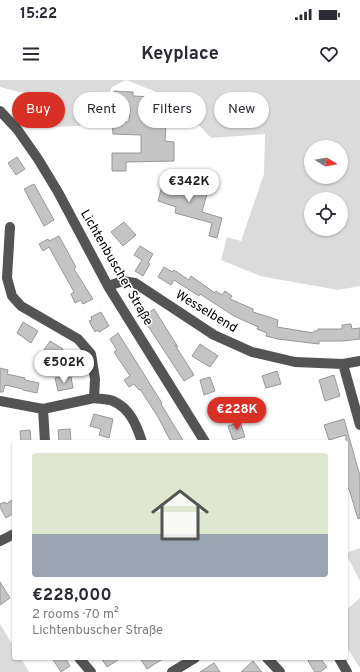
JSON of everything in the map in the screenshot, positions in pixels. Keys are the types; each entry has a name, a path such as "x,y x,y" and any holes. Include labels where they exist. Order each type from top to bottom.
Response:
{"street":[{"name":"Lichtenbuscher Straße","path":"0,111 17,129 38,159 58,192 108,286 204,440"},
{"path":"10,227 7,278 12,296 21,306 78,339 92,354 94,398"},
{"name":"Wesselbend","path":"108,286 123,281 134,283 214,335 252,352 295,362 343,364 360,361"},
{"path":"343,364 360,425"},
{"path":"0,401 43,409 94,398 114,402 128,412 137,426 141,440"},
{"path":"43,409 45,440"},
{"path":"0,542 12,535"},
{"path":"81,660 91,672"},
{"path":"172,672 192,660"},
{"path":"269,660 280,672"},
{"path":"340,660 348,672"}],"shaded area":[{"path":"0,80 126,80 112,87 110,92 73,92 73,126 65,126 65,92 20,92 0,87"},
{"path":"126,80 360,80 360,286 338,290 260,276 221,260 227,237 241,241 264,174 265,134 211,138 202,128 206,128 206,92 156,92"},
{"path":"360,548 360,581 348,558 348,552"},
{"path":"360,598 360,668 348,649 348,608"},
{"path":"0,624 12,644 12,660 22,660 29,672 0,672"}],"building":[{"path":"114,91 133,92 133,96 138,96 138,128 166,128 165,141 174,142 174,161 126,162 126,171 112,171 112,153 141,153 141,135 113,134 112,128 130,128 130,92"},
{"path":"17,157 25,169 16,175 8,163"},
{"path":"164,178 208,190 202,212 222,218 217,238 209,236 212,223 175,213 176,207 158,201"},
{"path":"34,184 54,220 44,226 24,189"},
{"path":"124,222 136,235 123,246 111,232"},
{"path":"59,236 76,267 74,269 93,299 83,304 81,300 75,303 71,294 74,292 49,247 43,251 39,244 48,239 49,241"},
{"path":"140,246 153,254 148,263 150,264 143,276 135,271 142,260 134,255"},
{"path":"164,267 172,272 174,270 189,280 191,276 215,293 216,291 222,295 225,291 232,296 230,299 253,309 253,312 278,320 277,327 314,333 314,331 318,331 318,329 342,329 342,325 351,324 352,329 360,328 360,339 319,341 319,344 266,336 267,333 257,329 258,327 234,316 200,294 199,296 174,280 171,285 158,277"},
{"path":"154,309 194,375 184,381 142,317"},
{"path":"101,312 109,326 99,332 98,330 95,332 89,321 92,320 91,317"},
{"path":"23,322 38,331 31,343 17,333"},
{"path":"118,333 162,403 161,404 183,440 170,440 158,417 140,389 139,390 134,384 129,387 124,380 130,376 114,352 117,350 110,339"},
{"path":"50,341 63,349 58,358 44,350"},
{"path":"200,344 218,356 210,367 192,356"},
{"path":"0,368 8,370 7,374 39,383 37,393 5,385 3,392 0,392"},
{"path":"277,371 281,384 266,388 262,376"},
{"path":"334,375 340,396 325,401 319,380"},
{"path":"62,377 63,379 71,377 73,388 58,391 55,378"},
{"path":"210,377 215,391 204,395 200,380"},
{"path":"225,400 230,415 219,419 214,403"},
{"path":"94,414 113,419 109,438 99,435 101,429 90,426"},
{"path":"344,419 360,476 360,518 358,519 348,489 348,440 346,440 346,435 329,440 324,425"},
{"path":"240,422 245,437 233,440 228,426"},
{"path":"70,429 71,440 59,440 58,430"},
{"path":"30,430 31,440 21,440 20,431"},
{"path":"12,500 12,514 6,518 0,504 5,502 6,504"},
{"path":"0,582 10,598 0,605"},
{"path":"53,660 66,660 70,666 61,672"},
{"path":"102,660 118,660 107,667"},
{"path":"141,660 161,660 147,669"},
{"path":"322,660 327,667 320,672 315,672 308,661"},
{"path":"253,661 262,672 241,672"},
{"path":"214,663 220,672 200,672"}]}
